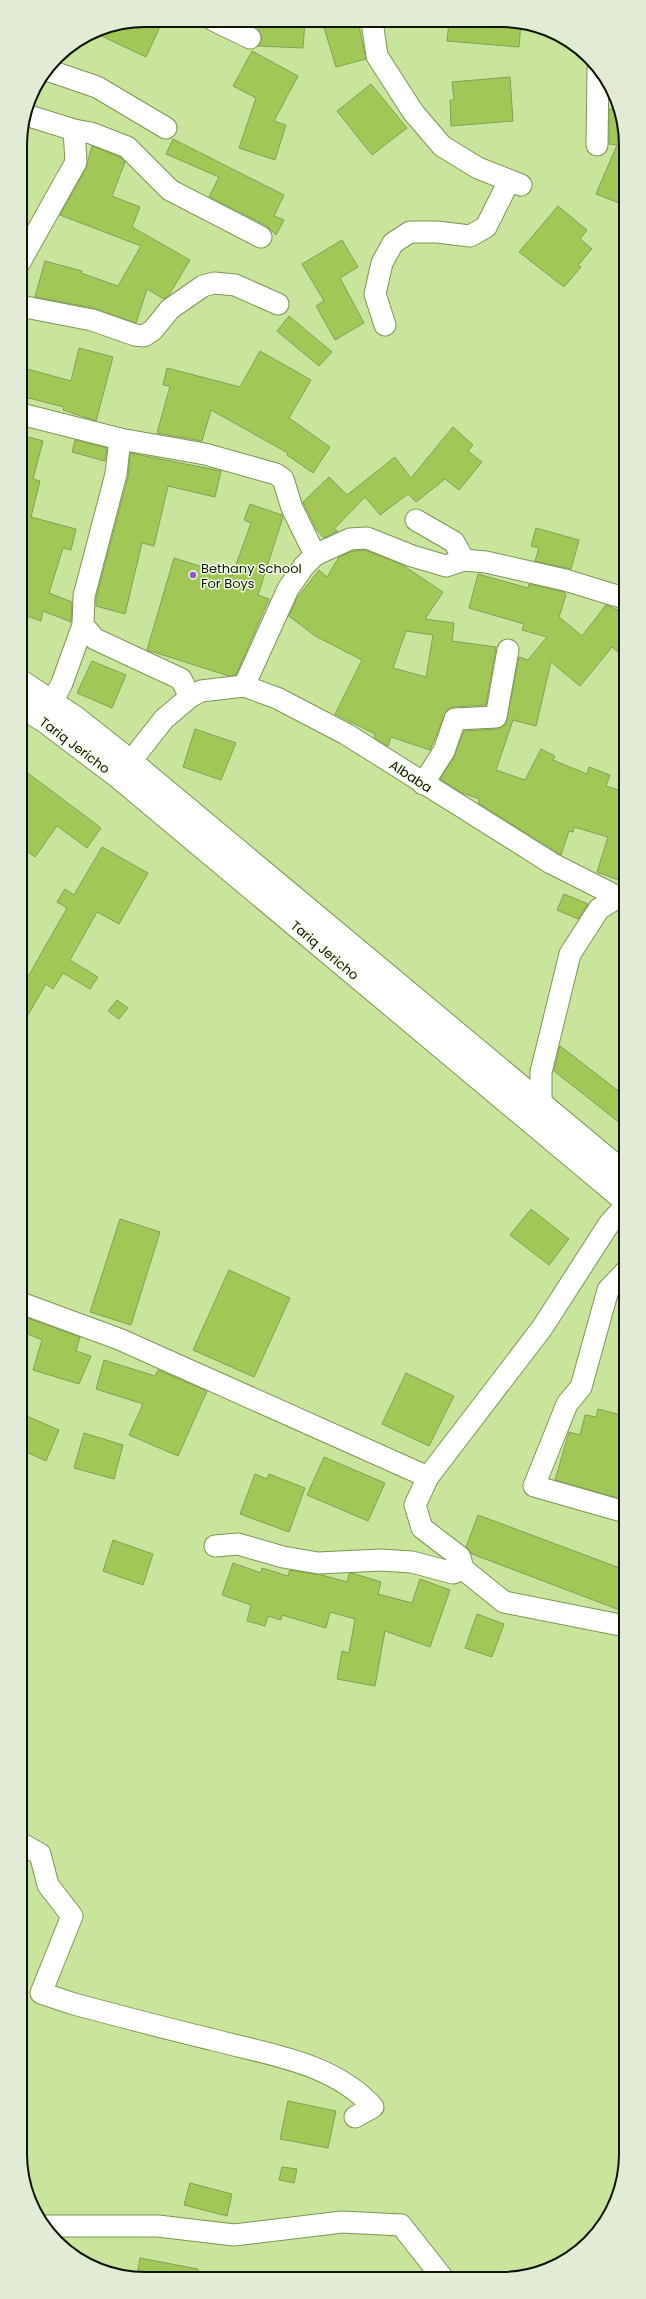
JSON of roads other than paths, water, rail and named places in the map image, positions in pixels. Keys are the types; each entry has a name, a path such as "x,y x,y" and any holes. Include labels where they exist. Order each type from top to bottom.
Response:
{"main road":[{"name":"Tariq Jericho","path":"27,685 75,717 125,769 619,1196"},
{"name":"Tariq Jericho","path":"27,711 125,769 542,1103 619,1168"}],"street":[{"path":"228,27 250,38"},
{"path":"373,27 377,56 413,112 442,146 478,168 515,183 486,227 470,236 437,232 410,232 393,243 382,263 375,294 386,325"},
{"path":"52,72 97,87 166,128"},
{"path":"597,145 598,78"},
{"path":"31,116 74,130 91,133 127,146 170,190 261,237"},
{"path":"27,250 76,162 74,130"},
{"path":"27,307 92,320 135,335 144,336 153,330 170,309 203,286 214,283 234,285 278,304"},
{"path":"27,416 120,439 205,454 276,474 282,479 292,508 315,555"},
{"path":"52,702 62,683 83,625 84,596 116,474 120,439"},
{"path":"416,520 454,542 464,560"},
{"path":"244,686 288,589 304,566 315,555 350,539 367,538 412,556 446,566 464,560 486,562 536,573 619,597"},
{"path":"83,625 95,639 181,679 190,697"},
{"path":"423,784 444,751 455,719 496,717 508,650"},
{"name":"Albaba","path":"125,769 164,719 190,697 201,691 244,686 277,698 346,734 423,784 551,863 619,898"},
{"path":"542,1103 541,1072 570,954 599,908 619,900"},
{"path":"619,1213 609,1224 542,1328 428,1477 415,1505 422,1528 460,1557 463,1569 504,1602 619,1625"},
{"path":"619,1278 608,1290 581,1387 567,1404 534,1486 619,1510"},
{"path":"27,1305 119,1339 428,1477"},
{"path":"215,1546 238,1544 283,1557 318,1563 381,1560 412,1562 452,1573 463,1569"},
{"path":"27,1847 40,1854 48,1886 72,1916 40,1993 74,2004 291,2060 328,2074 359,2091 373,2107 355,2117"},
{"path":"51,2226 158,2226 234,2235 342,2222 401,2225 438,2272"}],"place":[{"name":"Bethany School For Boys","path":"193,575"}]}
